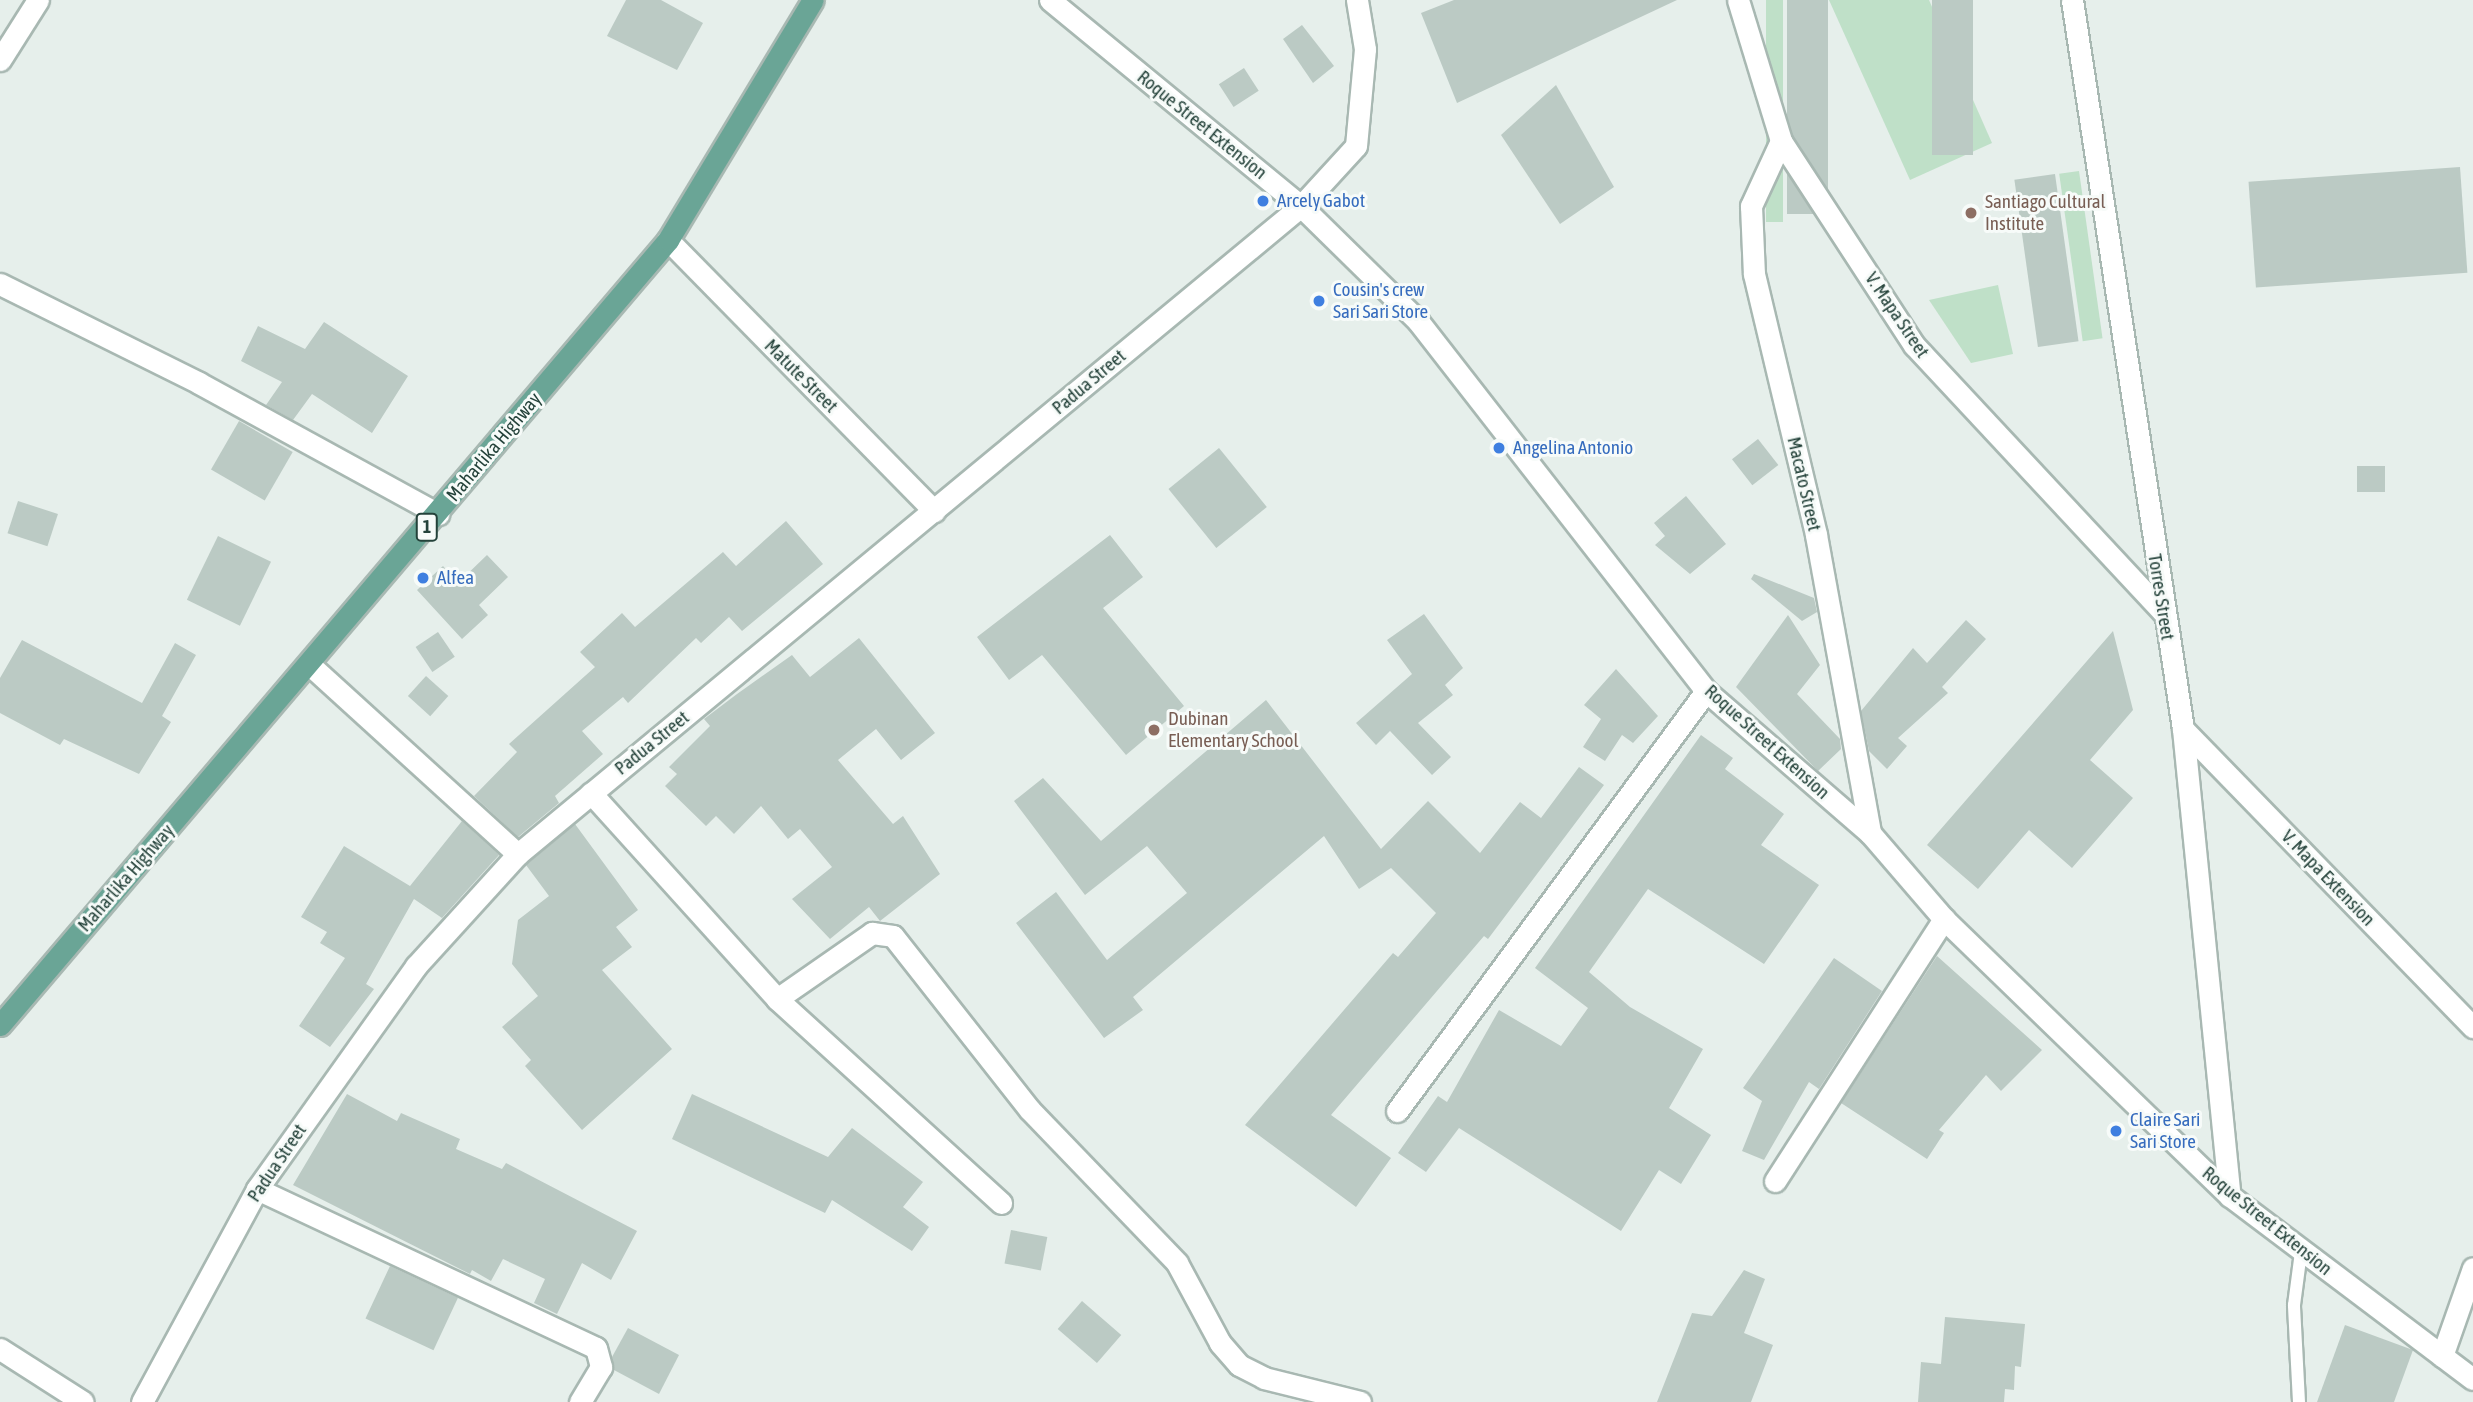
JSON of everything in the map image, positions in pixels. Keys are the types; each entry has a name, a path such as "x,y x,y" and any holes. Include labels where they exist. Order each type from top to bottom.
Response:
{"main road":[{"name":"Maharlika Highway","path":"0,1025 310,665 668,240 813,0"}],"street":[{"path":"0,60 38,0"},
{"name":"Roque Street Extension","path":"1050,0 1301,206 1418,321 1706,691 1870,833 1944,919 2230,1196 2473,1379"},
{"name":"Padua Street","path":"142,1402 257,1189 416,966 518,854 1301,206 1356,146 1365,49 1357,0"},
{"name":"V. Mapa Street","path":"1738,0 1781,141 1914,345 2163,612"},
{"name":"Torres Street","path":"2072,0 2163,612 2183,729 2230,1196"},
{"name":"Macato Street","path":"1781,141 1751,206 1754,274 1816,535 1870,833"},
{"name":"Matute Street","path":"668,240 934,511"},
{"path":"0,284 199,383 438,514"},
{"path":"310,665 518,854"},
{"path":"1397,1111 1706,691"},
{"name":"V. Mapa Extension","path":"2183,729 2473,1027"},
{"path":"592,793 777,999 1001,1203"},
{"path":"1775,1181 1944,919"},
{"path":"777,999 872,933 893,936 1030,1110 1177,1263 1220,1343 1240,1365 1264,1378 1360,1402"},
{"path":"257,1189 596,1348 601,1367 580,1402"},
{"path":"2442,1356 2473,1268"},
{"path":"0,1349 83,1402"}],"lane":[{"path":"2299,1402 2294,1305 2301,1252"}],"green space":[{"path":"1766,0 1783,0 1783,222 1766,222"},
{"path":"1829,0 1929,0 1992,143 1910,180"},
{"path":"2079,171 2103,338 2083,341 2059,174"},
{"path":"1998,285 2013,354 1971,363 1929,300"}],"building":[{"path":"626,0 661,0 703,23 677,70 607,36"},
{"path":"1454,0 1677,0 1457,103 1421,13"},
{"path":"1787,0 1828,0 1828,214 1787,214"},
{"path":"1932,0 1973,0 1973,155 1932,155"},
{"path":"1302,25 1334,66 1313,83 1283,39"},
{"path":"1244,68 1259,91 1234,107 1219,84"},
{"path":"1556,85 1614,187 1560,224 1501,135"},
{"path":"2460,167 2467,273 2256,288 2249,182"},
{"path":"2055,174 2079,341 2038,347 2014,180"},
{"path":"324,322 408,376 372,433 312,394 293,420 266,405 282,382 241,361 258,326 305,349"},
{"path":"239,421 293,452 265,500 211,469"},
{"path":"1758,439 1778,465 1752,485 1732,459"},
{"path":"1219,448 1267,507 1216,548 1168,489"},
{"path":"2357,466 2385,466 2385,492 2357,492"},
{"path":"1686,496 1726,544 1690,574 1655,545 1665,536 1654,523"},
{"path":"18,501 58,514 47,546 7,533"},
{"path":"786,521 823,564 742,631 729,617 701,643 696,638 628,703 623,697 582,731 603,754 555,796 559,803 518,837 474,796 517,752 509,744 595,667 580,652 622,613 635,627 723,552 736,566"},
{"path":"1110,535 1143,577 1103,608 1184,706 1126,755 1042,655 1009,680 977,637"},
{"path":"218,536 271,562 240,626 187,600"},
{"path":"487,555 508,577 479,605 488,615 462,639 417,590 443,566 458,583"},
{"path":"1754,574 1814,598 1817,612 1802,621 1751,579"},
{"path":"1424,614 1463,668 1445,685 1453,695 1418,723 1451,757 1432,775 1390,731 1376,745 1356,723 1412,674 1387,640"},
{"path":"1788,615 1820,665 1797,694 1840,739 1841,749 1818,771 1736,687"},
{"path":"1966,620 1986,639 1942,687 1948,693 1898,738 1907,746 1887,769 1869,751 1861,711 1913,648 1927,663"},
{"path":"2113,631 2133,710 2090,760 2133,798 2072,868 2029,830 1978,889 1927,845"},
{"path":"438,632 455,657 432,672 416,647"},
{"path":"859,638 935,733 901,760 876,729 838,760 893,824 903,816 940,874 880,921 869,907 830,939 792,899 832,867 800,829 788,839 761,806 734,834 716,816 706,826 665,786 677,774 669,767 710,726 704,719 792,655 810,677"},
{"path":"22,640 142,703 175,643 196,655 162,716 171,722 139,774 64,739 60,745 0,713 0,678"},
{"path":"1616,669 1658,716 1633,743 1622,735 1605,761 1583,747 1601,719 1584,705"},
{"path":"426,676 448,696 430,716 408,696"},
{"path":"1266,700 1381,849 1428,801 1480,853 1520,802 1541,818 1579,767 1604,785 1488,939 1484,936 1331,1115 1391,1158 1356,1207 1245,1125 1393,953 1398,957 1436,913 1391,868 1359,889 1324,836 1133,997 1143,1010 1104,1038 1016,923 1056,892 1107,960 1187,893 1147,846 1085,895 1014,801 1043,778 1101,841"},
{"path":"1701,735 1733,758 1725,769 1784,814 1761,845 1819,885 1764,964 1648,889 1589,972 1630,1007 1703,1049 1669,1108 1711,1135 1681,1184 1659,1170 1621,1231 1459,1128 1426,1172 1398,1153 1438,1096 1447,1102 1499,1010 1561,1046 1588,1008 1535,968"},
{"path":"462,821 499,855 442,918 414,899 366,984 374,989 330,1047 299,1026 345,958 320,943 327,932 301,917 344,846 410,886"},
{"path":"575,824 638,910 616,927 632,947 602,970 672,1049 582,1130 525,1066 531,1060 502,1027 538,996 512,964 518,920 549,896 526,865"},
{"path":"1937,956 2042,1050 2001,1091 1986,1075 1939,1130 1944,1133 1927,1159 1841,1103"},
{"path":"1834,958 1882,991 1819,1089 1809,1082 1764,1160 1742,1151 1762,1101 1743,1088"},
{"path":"347,1094 397,1121 401,1113 460,1139 456,1149 502,1169 506,1163 637,1231 611,1280 582,1263 557,1314 534,1303 545,1279 503,1259 491,1281 472,1270 470,1274 293,1185"},
{"path":"692,1094 828,1157 852,1128 923,1182 903,1207 929,1227 912,1251 832,1200 825,1213 672,1139"},
{"path":"1011,1230 1047,1237 1041,1270 1005,1263"},
{"path":"390,1266 458,1298 433,1350 365,1319"},
{"path":"1744,1270 1765,1279 1744,1333 1773,1345 1751,1402 1657,1402 1692,1313 1712,1316"},
{"path":"1082,1301 1121,1335 1097,1363 1058,1329"},
{"path":"1945,1317 2025,1324 2021,1367 2015,1366 2014,1390 2005,1389 2004,1402 1918,1402 1921,1362 1941,1364"},
{"path":"2345,1325 2413,1350 2394,1402 2317,1402"},
{"path":"628,1328 679,1355 659,1394 614,1370 612,1357"}],"place":[{"name":"Arcely Gabot","path":"1263,201"},
{"name":"Santiago Cultural Institute","path":"1971,213"},
{"name":"Cousin's crew Sari Sari Store","path":"1319,301"},
{"name":"Angelina Antonio","path":"1499,448"},
{"name":"Alfea","path":"423,578"},
{"name":"Dubinan Elementary School","path":"1154,730"},
{"name":"Claire Sari Sari Store","path":"2116,1131"}]}
